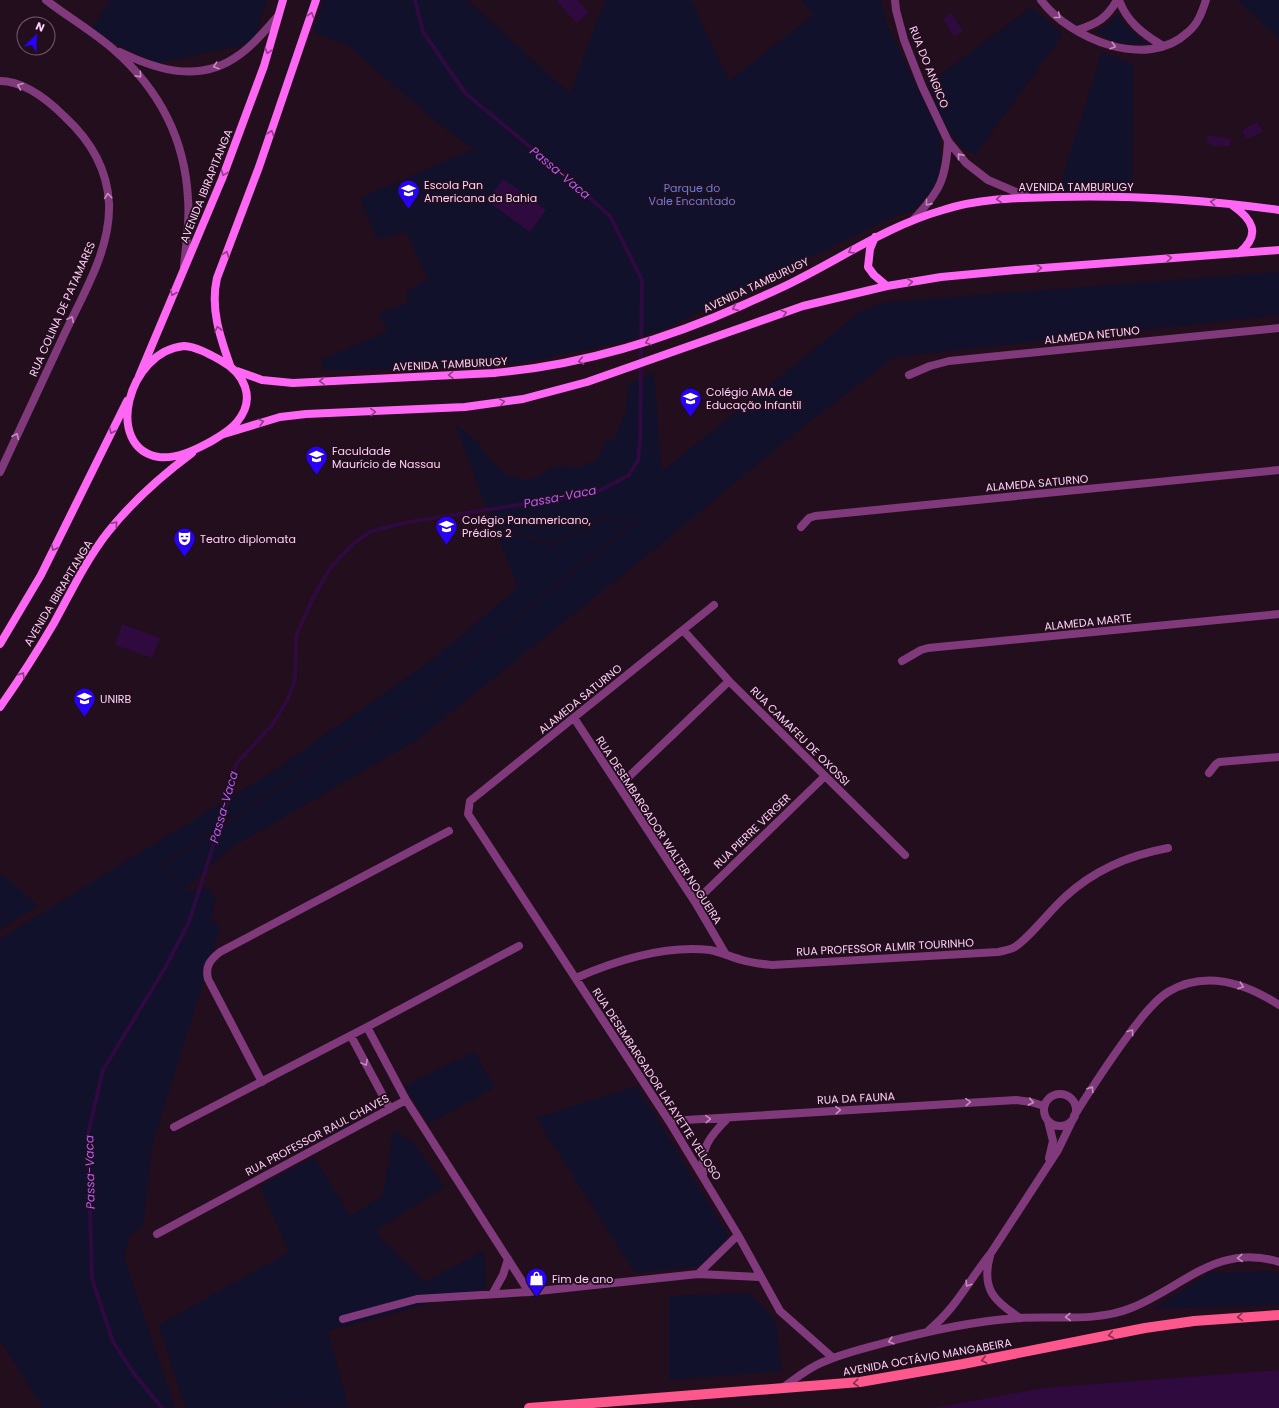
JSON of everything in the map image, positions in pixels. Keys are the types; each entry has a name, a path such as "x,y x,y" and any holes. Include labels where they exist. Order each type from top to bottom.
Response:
{"main road":[{"name":"AVENIDA IBIRAPITANGA","path":"138,376 222,179 264,66 284,0"},
{"path":"230,365 219,331 215,309 214,292 217,278 259,167 316,0"},
{"name":"AVENIDA TAMBURUGY","path":"237,371 253,378 281,382 462,375 523,371 583,361 618,352 677,332 794,282 875,237 914,219 970,203 1028,197 1107,195 1230,204 1279,210"},
{"path":"1230,204 1249,219 1252,226 1250,240 1239,253"},
{"path":"875,237 870,249 868,267 874,275 887,286"},
{"path":"224,434 237,423 245,406 246,388 242,378 230,365 199,349 188,346 179,346 157,355 138,376 129,396 128,416 129,427 136,442 143,449 156,456 176,456 198,448 224,434 280,417 306,414 430,409 523,399 580,384 803,306 887,286 942,277 1016,270 1279,250"},
{"name":"AVENIDA IBIRAPITANGA","path":"0,644 41,574 129,396"},
{"name":"AVENIDA IBIRAPITANGA","path":"0,707 53,623 80,573 107,533 148,489 198,448"},
{"name":"AVENIDA OCTÁVIO MANGABEIRA","path":"530,1408 779,1390 860,1382 902,1376 1145,1328 1194,1321 1279,1315"}],"street":[{"path":"46,0 112,48 149,86 167,113 177,139 185,167 188,199 188,226 184,267"},
{"name":"RUA DO ANGICO","path":"895,0 896,10 904,40 922,86 948,141 966,163 988,180 1028,197"},
{"path":"1041,0 1055,14 1077,30 1106,44 1136,50 1163,46 1188,33 1202,12 1206,0"},
{"path":"1077,30 1103,20 1118,0"},
{"path":"1118,0 1124,12 1134,25 1146,36 1163,46"},
{"path":"112,48 160,69 182,73 200,71 220,66 239,56 278,16"},
{"name":"RUA COLINA DE PATAMARES","path":"0,81 19,85 38,94 77,128 91,145 100,163 106,183 109,204 108,224 95,268 0,472"},
{"name":"RUA DO ANGICO","path":"914,219 936,193 943,178 947,166 948,141"},
{"name":"ALAMEDA NETUNO","path":"909,376 930,366 949,361 1279,328"},
{"name":"ALAMEDA SATURNO","path":"801,528 809,518 815,516 1279,470"},
{"name":"ALAMEDA SATURNO","path":"468,814 470,801 714,605"},
{"name":"ALAMEDA MARTE","path":"902,661 921,650 928,648 1279,614"},
{"name":"RUA CAMAFEU DE OXOSSI","path":"683,630 729,681 905,855"},
{"path":"619,786 729,681"},
{"name":"RUA DESEMBARGADOR WALTER NOGUEIRA","path":"574,718 695,902 725,953"},
{"path":"1209,773 1219,762 1279,757"},
{"name":"RUA PIERRE VERGER","path":"695,902 825,776"},
{"name":"RUA DESEMBARGADOR LAFAYETTE VELLOSO","path":"468,814 669,1121 738,1235 759,1277 780,1311 833,1358"},
{"path":"262,1082 208,979 206,972 211,959 220,952 449,831"},
{"name":"RUA PROFESSOR ALMIR TOURINHO","path":"576,978 603,966 630,958 660,952 709,950 725,953 742,960 772,965 998,952 1012,949 1023,941 1066,896 1105,869 1144,853 1168,848"},
{"path":"174,1127 351,1036 519,946"},
{"path":"929,1330 952,1309 980,1266 991,1253 1047,1164 1058,1150 1074,1118 1108,1063 1139,1021 1167,993 1184,985 1205,981 1223,981 1243,986 1262,994 1279,1005"},
{"path":"367,1027 406,1100"},
{"path":"351,1036 390,1109"},
{"path":"1047,1164 1053,1141 1048,1121 1045,1116 1044,1106 1050,1098 1057,1094 1063,1094 1072,1100 1076,1111 1074,1118 1064,1125 1058,1126 1048,1121"},
{"name":"RUA PROFESSOR RAUL CHAVES","path":"157,1234 406,1100 529,1292"},
{"name":"RUA DA FAUNA","path":"669,1121 1016,1100 1044,1106"},
{"path":"704,1177 702,1161 704,1150 717,1129 728,1118"},
{"path":"698,1274 738,1235"},
{"path":"991,1253 986,1269 990,1292 996,1301 1020,1318"},
{"path":"779,1390 821,1362 929,1330 965,1324 1020,1318 1067,1317 1112,1313 1142,1303 1196,1271 1215,1263 1232,1258 1254,1258 1279,1262"},
{"path":"494,1293 504,1275 508,1259"},
{"path":"342,1318 417,1298 529,1292 698,1274 759,1277"}],"green space":[{"path":"110,0 267,0 253,43 157,63 90,32"},
{"name":"Parque do Vale Encantado","path":"323,0 467,0 570,94 605,0 691,0 729,81 813,15 801,0 881,0 887,24 939,133 941,161 937,180 928,196 913,210 893,217 666,328 622,342 514,364 425,369 325,370 321,360 388,331 378,313 408,303 406,292 428,279 406,232 377,239 360,198 474,149 446,130 347,45 314,32"},
{"path":"1238,0 1279,0 1279,39"},
{"path":"1031,7 1063,34 975,155 962,148 948,131 928,84"},
{"path":"1117,15 1136,36 1149,44 1119,43 1095,32 1107,25"},
{"path":"1102,52 1133,64 1132,197 1055,202"},
{"path":"1279,272 1279,315 894,357 801,428 663,542 415,741 227,850 185,889 162,866 414,701 640,519 605,516 553,544 492,522 455,424 477,441 487,457 507,475 530,481 551,468 564,466 577,468 597,460 607,439 615,439 626,411 629,384 654,372 661,469 665,469 864,309 889,302"},
{"path":"605,518 637,519 412,701 160,865 185,891 210,888 216,900 210,918 220,928 152,1145 143,1225 129,1237 124,1258 175,1407 43,1408 0,1340 0,939 270,773 432,660 518,588 494,525 553,546"},
{"path":"0,873 38,906 0,929"},
{"path":"474,1052 495,1087 429,1124 405,1086"},
{"path":"637,1086 729,1237 699,1266 635,1273 536,1118"},
{"path":"393,1131 414,1143 444,1187 375,1231 425,1282 484,1250 486,1288 328,1331 348,1407 185,1408 159,1325 289,1252 260,1186 314,1157 350,1216 383,1196"},
{"path":"1272,1271 1279,1275 1279,1305 1154,1309 1209,1273"},
{"path":"749,1293 775,1320 782,1371 669,1380 669,1296"}],"shaded area":[{"path":"556,0 578,0 589,13 576,23"},
{"path":"951,13 963,31 954,37 943,18"},
{"path":"1257,122 1263,132 1246,139 1242,130"},
{"path":"1207,135 1231,138 1230,146 1215,146 1206,142"},
{"path":"503,179 546,210 530,232 487,201"},
{"path":"122,624 160,638 152,658 115,645"},
{"path":"1279,1370 1279,1408 934,1408 1043,1388"}],"waterway":[{"name":"Passa-Vaca","path":"162,1408 135,1375 113,1342 92,1279 88,1134 103,1070 165,968 189,922 232,786 236,764 272,725 287,701 295,680 296,636 313,598 330,568 354,543 371,531 408,522 595,493 629,475 638,460 640,441 642,280 610,216 562,173 466,94 423,32 415,0"}],"place":[{"name":"Escola Pan Americana da Bahia","path":"408,210"},
{"name":"Colégio AMA de Educação Infantil","path":"691,418"},
{"name":"Faculdade Maurício de Nassau","path":"316,476"},
{"name":"Colégio Panamericano, Prédios 2","path":"446,546"},
{"name":"Teatro diplomata","path":"185,558"},
{"name":"UNIRB","path":"85,718"},
{"name":"Fim de ano","path":"537,1298"}]}
